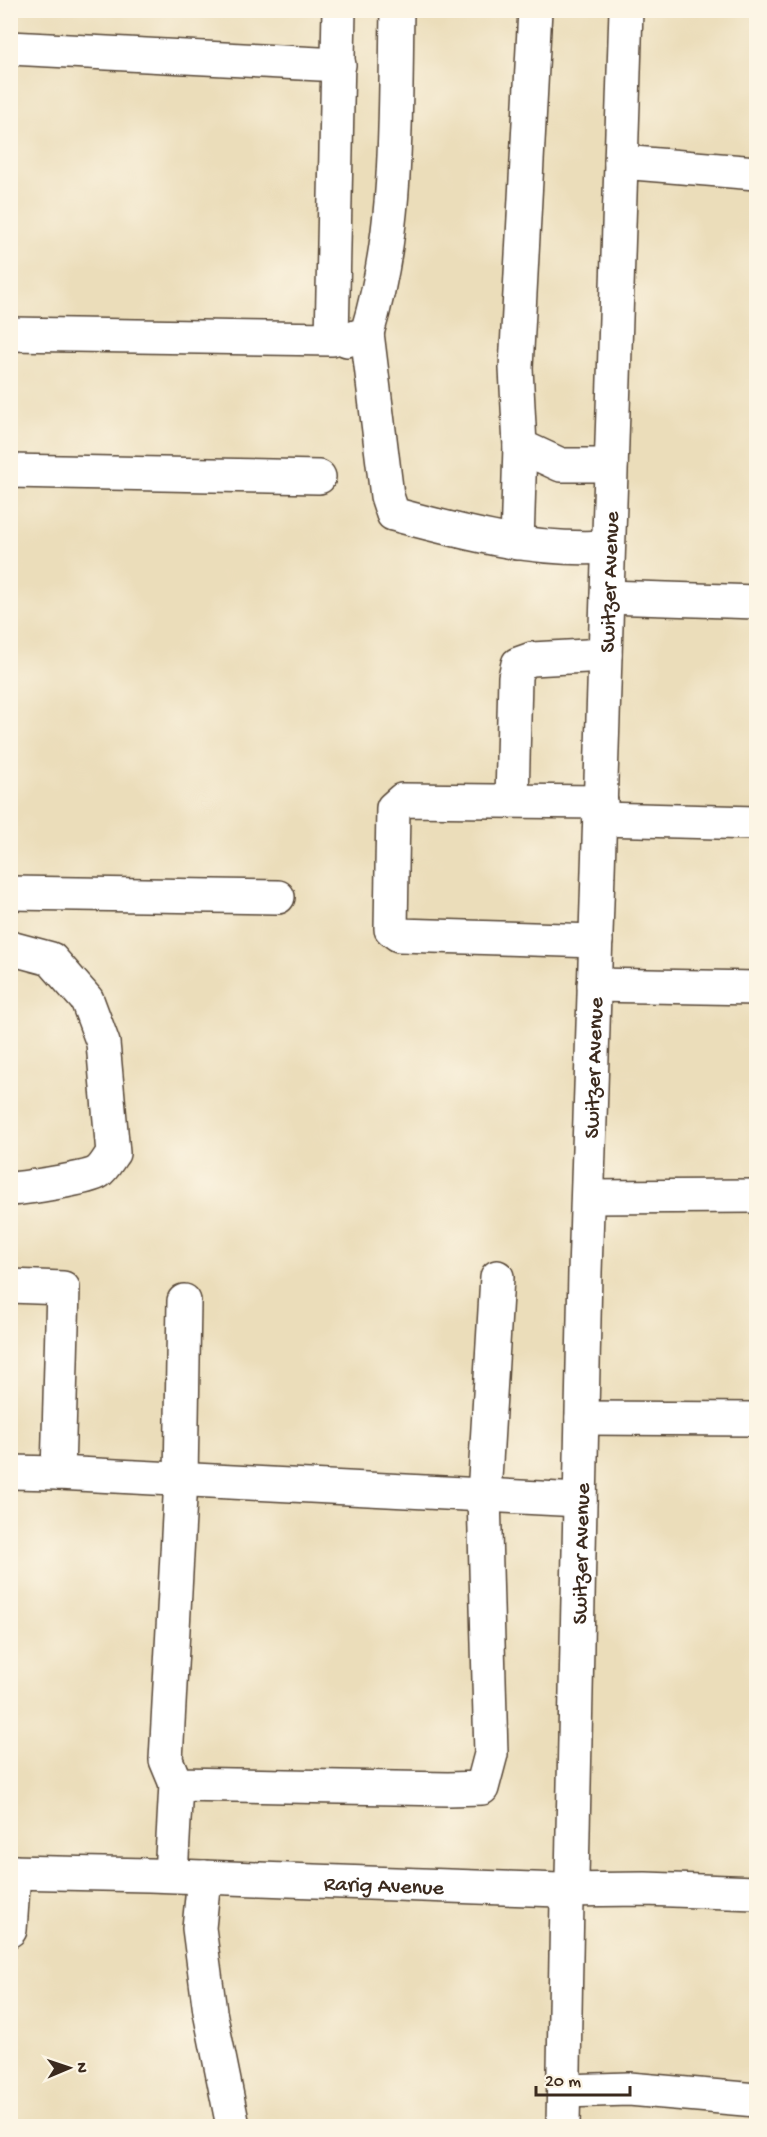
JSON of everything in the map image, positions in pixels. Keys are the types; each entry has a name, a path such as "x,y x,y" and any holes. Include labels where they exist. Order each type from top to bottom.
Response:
{"street":[{"path":"332,339 339,10"},
{"path":"397,10 394,188 378,296 367,333 387,496 393,514 466,533 517,543 576,549 609,547"},
{"path":"517,543 520,446 516,368 535,10"},
{"name":"Switzer Avenue","path":"563,2127 566,1939 569,1888 572,1878 594,985 626,10"},
{"path":"10,48 339,65"},
{"path":"621,162 756,173"},
{"path":"10,334 350,340 367,333"},
{"path":"520,446 561,465 611,465"},
{"path":"10,471 319,477"},
{"path":"607,597 756,602"},
{"path":"512,800 514,677 518,664 532,659 605,655"},
{"path":"596,941 399,935 391,929 393,808 402,800 512,800 600,811 756,823"},
{"path":"10,893 278,897"},
{"path":"10,948 51,959 87,1000 103,1043 113,1153 98,1172 61,1182 10,1189"},
{"path":"594,985 756,988"},
{"path":"588,1197 756,1196"},
{"path":"176,1784 482,1788 491,1754 484,1495 497,1277"},
{"path":"10,1286 63,1288 58,1473"},
{"path":"171,1875 176,1784 166,1760 181,1479 184,1301"},
{"path":"582,1418 756,1419"},
{"path":"10,1472 580,1500"},
{"path":"10,1930 12,1872"},
{"name":"Rarig Avenue","path":"12,1872 171,1875 535,1889 645,1889 756,1893"},
{"path":"204,1877 200,1928 210,2012 233,2127"},
{"path":"564,2091 629,2090 756,2100"}]}
